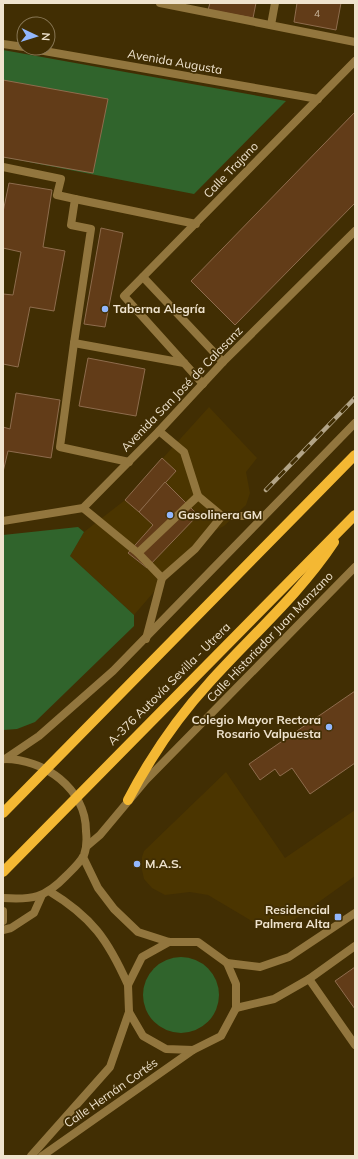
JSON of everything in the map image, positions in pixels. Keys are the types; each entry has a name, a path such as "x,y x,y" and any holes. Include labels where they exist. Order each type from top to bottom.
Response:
{"main road":[{"path":"3,813 355,455"},
{"name":"A-376 Autovía Sevilla - Utrera","path":"3,872 355,515"},
{"path":"128,800 156,751 183,713 209,682 300,588 323,559 347,523"}],"street":[{"path":"160,3 355,42"},
{"path":"271,25 274,3"},
{"name":"Avenida Augusta","path":"3,44 16,46"},
{"name":"Avenida Augusta","path":"56,53 318,99"},
{"name":"Calle Trajano","path":"184,363 124,296 355,61"},
{"path":"3,167 61,179 57,195 196,224"},
{"path":"75,199 71,225 91,229 60,446 128,462"},
{"name":"Avenida San José de Calasanz","path":"83,508 159,431 223,362 355,231"},
{"path":"143,277 223,362"},
{"path":"74,343 184,363 203,384"},
{"path":"4,759 39,736 83,699 146,639 263,516 355,423"},
{"path":"159,431 184,452 198,496 222,516 263,516"},
{"path":"138,553 198,496"},
{"path":"3,521 83,508 138,553 162,578"},
{"path":"146,639 162,578 195,549 222,516"},
{"name":"Calle Historiador Juan Manzano","path":"87,846 100,835 128,800 355,567"},
{"path":"3,930 11,928 34,913 46,893 64,878 83,857 87,846 86,824 83,808 77,797 63,781 45,769 31,763 4,759"},
{"path":"83,857 98,888 114,909 138,932 168,942 198,942 227,963 260,967 289,957 355,913"},
{"path":"3,898 22,899 46,893 72,905 95,927 116,960 128,985 129,1012 143,1036 166,1049 193,1050 221,1036 236,1008 236,984 227,963"},
{"path":"3,911 3,921"},
{"path":"128,985 142,957 168,942"},
{"path":"236,1008 274,999 309,979 355,946"},
{"path":"309,979 355,1045"},
{"name":"Calle Hernán Cortés","path":"32,1156 110,1067 129,1012"},
{"name":"Calle Hernán Cortés","path":"42,1156 193,1050"}],"shaded area":[{"name":"Gasolinera GM","path":"209,407 257,458 246,472 250,493 246,505 224,526 210,533 178,564 134,615 70,556 84,532 125,500"},
{"path":"226,772 285,858 355,810 355,876 291,922 275,927 257,924 208,895 190,892 165,895 152,888 144,879 142,870 142,857 144,851"}],"green space":[{"path":"3,50 16,52 16,56 36,56 286,101 194,194 3,157"},
{"path":"78,527 84,532 70,556 134,615 134,626 35,722 17,729 3,730 3,535"},
{"path":"174,957 188,957 202,963 213,974 219,988 219,1002 216,1010 208,1022 202,1027 188,1033 174,1033 160,1027 149,1016 143,1002 143,988 149,974 160,963"}],"building":[{"path":"210,3 256,3 253,18 208,10"},
{"path":"297,3 341,3 336,30 294,22"},
{"path":"3,80 108,99 93,173 3,157"},
{"path":"355,112 355,203 235,325 191,281"},
{"path":"9,183 52,190 43,247 65,251 54,311 30,307 18,367 3,364 3,294 13,295 21,252 3,248 3,212"},
{"path":"101,228 123,233 105,327 84,324"},
{"path":"88,358 145,369 136,416 79,406"},
{"path":"16,393 60,400 51,458 8,451 3,472 3,427 10,429"},
{"path":"162,458 176,471 139,512 125,500"},
{"path":"165,482 198,515 147,568 128,553 153,525 139,512"},
{"name":"Colegio Mayor Rectora Rosario Valpuesta","path":"355,691 355,763 310,794 292,768 280,776 275,769 260,780 249,764"},
{"path":"355,967 355,1009 335,981"}],"railway":[{"path":"266,490 355,398"}],"place":[{"name":"Taberna Alegría","path":"105,309"},
{"name":"Gasolinera GM","path":"170,515"},
{"name":"Colegio Mayor Rectora Rosario Valpuesta","path":"329,727"},
{"name":"M.A.S.","path":"137,864"},
{"name":"Residencial Palmera Alta","path":"338,917"}]}
